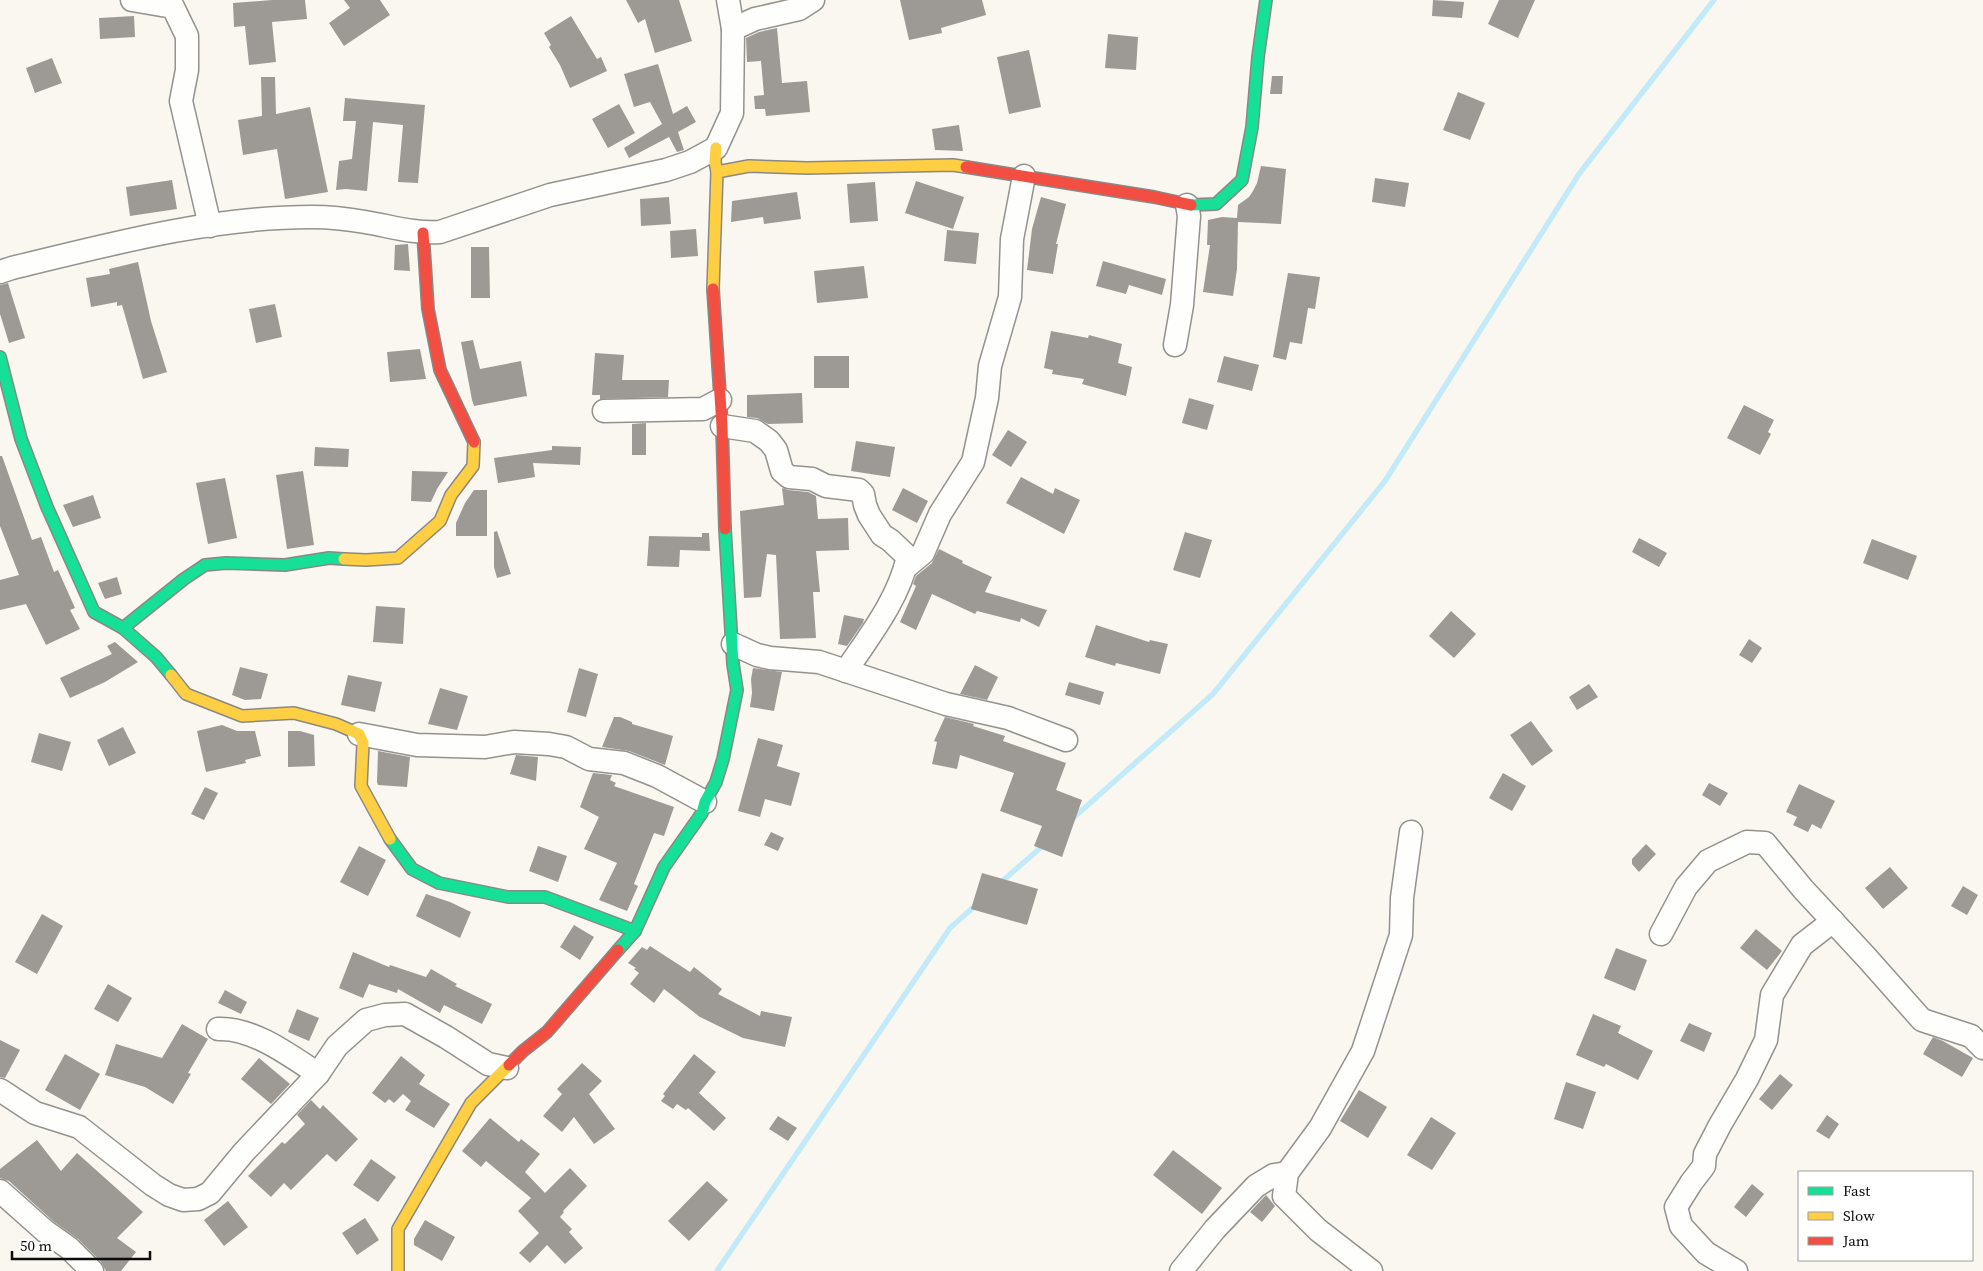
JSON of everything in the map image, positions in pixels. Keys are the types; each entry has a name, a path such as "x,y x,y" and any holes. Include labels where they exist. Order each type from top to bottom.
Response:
{"street":[{"path":"132,0 173,7 187,36 187,70 181,101 210,226"},
{"path":"398,1271 398,1229 471,1103 547,1032 635,931 664,867 702,813 705,802 716,782 723,759 737,690 733,664 733,644 726,571 722,426 713,294 716,148 732,113 733,29 728,0"},
{"path":"733,29 755,19 799,9 813,0"},
{"path":"717,172 749,166 808,168 954,165 1154,197 1187,205 1216,204 1242,180 1252,127 1258,57 1266,0"},
{"path":"0,272 150,235 256,218 314,217 364,222 423,233 440,232 550,195 666,170 690,162 716,148"},
{"path":"905,568 923,553 940,514 973,462 987,398 990,366 1010,297 1012,239 1024,176"},
{"path":"1175,345 1182,305 1189,216 1187,205"},
{"path":"123,628 184,579 205,565 226,563 285,565 329,558 366,560 398,558 440,521 451,495 473,466 474,441 440,370 428,310 423,233"},
{"path":"0,357 21,439 47,507 94,612 123,628 156,657 186,694 202,702 242,716 294,714 336,724 359,734 417,745 485,747 514,742 549,744 566,748 589,759 624,763 657,776 705,802"},
{"path":"604,411 703,409 720,400"},
{"path":"722,426 755,431 769,441 776,450 782,471 789,477 812,479 826,486 859,490 863,494 869,516 882,535 908,557 890,604 846,671"},
{"path":"733,644 763,656 819,662 946,704 1008,718 1066,740"},
{"path":"359,734 363,743 361,786 392,842 412,869 439,884 508,897 545,897 635,931"},
{"path":"1372,1271 1318,1230 1284,1196 1287,1173 1320,1128 1364,1050 1401,935 1402,898 1411,832"},
{"path":"1661,934 1686,888 1708,861 1747,842 1765,843 1922,1020 1971,1036 1983,1048"},
{"path":"1736,1271 1706,1252 1681,1226 1676,1207 1704,1166 1706,1154 1720,1125 1747,1080 1766,1040 1772,995 1802,945 1833,921"},
{"path":"0,1090 35,1113 80,1127 154,1185 169,1195 183,1200 198,1199 210,1193 244,1152 318,1074 337,1046 366,1020 385,1015 406,1014 488,1064 507,1068"},
{"path":"218,1029 229,1029 275,1046 318,1074"},
{"path":"1181,1271 1215,1229 1256,1186 1274,1175 1287,1173"},
{"path":"0,1192 45,1231 69,1248 92,1271"}],"building":[{"path":"305,0 307,19 272,22 276,62 249,65 245,26 234,27 233,3"},
{"path":"344,0 380,0 390,15 344,46 329,23 350,8"},
{"path":"626,0 679,0 692,41 655,53 645,19 638,23"},
{"path":"900,0 982,0 986,15 941,28 942,33 909,40"},
{"path":"1433,0 1464,2 1462,18 1432,16"},
{"path":"1499,0 1535,0 1518,38 1488,24"},
{"path":"134,16 135,37 100,39 99,18"},
{"path":"571,16 597,59 601,57 607,71 570,88 544,33"},
{"path":"777,28 782,83 807,81 810,112 766,116 765,109 755,109 754,96 764,95 761,61 747,62 746,38 759,32"},
{"path":"1108,34 1138,37 1136,70 1105,68"},
{"path":"1029,50 1041,107 1009,114 997,57"},
{"path":"52,58 62,83 35,93 26,68"},
{"path":"658,64 673,114 687,106 696,122 678,132 684,150 677,152 669,137 629,158 624,148 662,124 650,102 634,107 624,74"},
{"path":"1272,76 1283,76 1282,94 1270,94"},
{"path":"261,77 275,77 276,114 310,107 328,192 285,199 277,149 243,155 238,120 262,116"},
{"path":"1458,92 1485,103 1470,140 1443,130"},
{"path":"345,98 425,105 418,183 398,182 403,125 373,122 367,191 336,190 339,161 352,159 356,121 343,121"},
{"path":"619,104 635,133 608,148 592,119"},
{"path":"959,125 963,151 935,150 932,129"},
{"path":"1261,166 1286,169 1281,224 1238,222 1237,269 1233,296 1203,292 1210,245 1207,245 1208,220 1222,217 1237,218 1238,205 1249,197 1253,191"},
{"path":"1375,178 1409,183 1405,207 1372,202"},
{"path":"172,180 177,209 130,216 126,187"},
{"path":"916,181 964,197 953,229 905,213"},
{"path":"875,182 878,221 850,223 847,184"},
{"path":"797,192 801,219 764,224 763,217 731,222 732,201"},
{"path":"669,197 671,224 641,226 640,199"},
{"path":"1041,197 1066,204 1056,244 1058,244 1053,274 1027,270 1032,229"},
{"path":"696,229 698,256 671,258 670,231"},
{"path":"947,230 979,233 976,264 944,261"},
{"path":"408,244 410,271 394,270 395,245"},
{"path":"471,247 489,247 490,298 471,298"},
{"path":"1103,261 1166,279 1162,295 1129,285 1126,294 1096,286"},
{"path":"138,262 151,321 167,372 143,379 122,305 117,306 117,302 91,307 86,278 110,274 109,269"},
{"path":"864,266 868,298 817,303 814,271"},
{"path":"1288,273 1320,277 1315,309 1308,308 1302,344 1290,342 1286,360 1273,357"},
{"path":"8,283 25,338 9,343 0,314 0,285"},
{"path":"275,304 282,337 256,343 249,309"},
{"path":"1051,331 1088,338 1089,335 1122,344 1118,363 1132,367 1126,396 1082,384 1084,379 1052,374 1053,370 1044,368"},
{"path":"473,340 480,369 521,361 527,396 474,406 461,342"},
{"path":"420,349 426,379 390,382 387,352"},
{"path":"595,353 624,355 622,380 669,380 668,397 600,399 600,395 592,395"},
{"path":"814,356 849,356 849,388 814,388"},
{"path":"1224,356 1259,365 1252,391 1217,382"},
{"path":"802,393 803,423 768,424 757,418 747,417 747,395"},
{"path":"1189,398 1214,405 1207,430 1182,423"},
{"path":"1744,405 1774,420 1768,432 1771,434 1760,455 1727,438"},
{"path":"646,423 646,455 632,455 632,424"},
{"path":"1008,430 1027,442 1011,467 992,455"},
{"path":"856,441 895,447 890,477 851,471"},
{"path":"552,446 581,447 580,465 533,463 535,477 498,483 494,458 552,450"},
{"path":"315,447 349,449 348,467 314,466"},
{"path":"0,456 2,456 32,540 41,537 54,572 58,570 75,608 70,610 80,629 46,645 26,604 0,610 0,580 19,575 0,526"},
{"path":"303,471 314,545 287,549 276,475"},
{"path":"412,471 448,472 431,502 411,501"},
{"path":"1021,477 1053,494 1055,488 1080,500 1064,534 1006,503"},
{"path":"225,478 237,538 208,544 196,483"},
{"path":"782,488 808,492 816,496 818,519 848,518 849,550 816,551 820,592 813,592 816,638 780,639 776,555 767,554 761,597 744,598 740,511 784,505"},
{"path":"903,488 928,501 917,523 892,510"},
{"path":"474,490 487,490 487,536 456,536 456,523 465,503"},
{"path":"93,495 101,518 73,527 63,505"},
{"path":"497,531 511,574 497,578 494,567 494,532"},
{"path":"1185,532 1212,540 1200,578 1173,570"},
{"path":"702,533 709,533 710,551 680,550 679,567 647,566 649,536 702,537"},
{"path":"1639,538 1667,553 1659,567 1632,552"},
{"path":"1872,539 1917,556 1908,580 1863,563"},
{"path":"939,549 963,561 962,563 992,577 985,592 1047,610 1039,627 1021,618 1020,622 977,611 975,614 932,594 916,630 900,622 916,586 913,584 916,576 932,563"},
{"path":"117,577 122,594 105,599 98,583"},
{"path":"376,606 405,608 403,644 373,642"},
{"path":"1451,611 1476,634 1454,658 1429,636"},
{"path":"844,615 864,619 847,646 838,644"},
{"path":"1096,625 1149,642 1150,640 1168,644 1160,674 1116,663 1115,666 1085,657"},
{"path":"1749,639 1762,648 1752,663 1739,655"},
{"path":"115,642 138,662 105,682 70,698 60,678 112,654 107,646"},
{"path":"975,665 998,677 987,700 960,694"},
{"path":"240,667 268,674 261,699 245,700 232,695"},
{"path":"579,668 598,674 586,717 567,712"},
{"path":"753,668 782,672 774,711 750,707"},
{"path":"348,675 382,682 375,712 341,705"},
{"path":"1069,682 1104,692 1100,705 1065,695"},
{"path":"1589,684 1598,697 1577,710 1569,697"},
{"path":"440,688 468,696 457,730 428,724"},
{"path":"614,717 620,717 632,722 632,724 673,736 665,765 629,751 602,747"},
{"path":"945,717 974,724 973,726 1005,736 1003,741 1066,763 1056,790 1082,800 1062,857 1034,846 1042,826 1000,811 1014,773 960,755 957,769 932,764 937,742 934,741"},
{"path":"1531,721 1553,751 1532,766 1510,735"},
{"path":"222,725 237,731 255,731 261,756 245,760 246,763 206,772 197,731"},
{"path":"123,727 136,753 109,766 97,740"},
{"path":"288,731 300,731 314,735 315,766 288,767"},
{"path":"39,733 71,742 62,771 31,762"},
{"path":"758,738 783,745 777,766 800,773 791,806 765,799 760,817 738,811"},
{"path":"378,751 410,757 407,787 378,785"},
{"path":"516,755 538,757 536,781 510,774"},
{"path":"593,773 612,775 610,780 616,783 614,786 674,807 664,836 654,833 634,884 638,886 627,911 599,900 617,863 584,849 599,817 580,807"},
{"path":"1503,773 1526,786 1512,811 1489,798"},
{"path":"1709,783 1728,793 1720,806 1702,795"},
{"path":"1799,784 1835,801 1821,829 1812,824 1808,832 1793,825 1797,817 1786,812"},
{"path":"205,787 218,793 204,820 191,814"},
{"path":"771,832 784,838 778,851 764,845"},
{"path":"1646,844 1656,854 1639,872 1632,864 1632,859"},
{"path":"359,846 386,860 368,896 340,882"},
{"path":"538,846 567,856 558,882 529,871"},
{"path":"1890,867 1908,888 1883,909 1865,888"},
{"path":"982,873 1038,889 1027,925 971,909"},
{"path":"1963,886 1978,895 1967,915 1951,906"},
{"path":"426,894 471,912 460,938 416,916"},
{"path":"42,914 63,926 37,974 15,962"},
{"path":"574,925 594,937 580,960 560,947"},
{"path":"1756,929 1782,951 1767,970 1740,948"},
{"path":"650,946 690,972 694,967 722,989 718,994 760,1016 761,1011 792,1017 785,1047 743,1038 700,1017 664,989 654,1003 630,984 639,973 634,969 636,968 628,963 642,947 647,950"},
{"path":"1616,948 1647,960 1635,991 1604,978"},
{"path":"353,952 389,967 390,965 426,977 431,969 457,984 455,986 492,1004 482,1024 444,1005 440,1013 398,989 397,993 369,984 363,998 339,988"},
{"path":"108,984 132,998 118,1022 94,1009"},
{"path":"225,990 247,1002 241,1014 218,1003"},
{"path":"297,1009 319,1018 309,1041 288,1032"},
{"path":"1593,1014 1621,1026 1618,1033 1653,1051 1638,1080 1606,1064 1604,1067 1576,1055"},
{"path":"1689,1023 1712,1033 1704,1052 1680,1041"},
{"path":"182,1024 208,1039 188,1073 191,1074 173,1104 145,1087 105,1075 116,1044 162,1058"},
{"path":"1933,1037 1973,1058 1962,1077 1923,1054"},
{"path":"0,1040 20,1050 5,1078 0,1077"},
{"path":"65,1054 100,1074 80,1110 45,1090"},
{"path":"694,1054 716,1072 699,1093 726,1118 714,1131 688,1108 686,1110 677,1104 673,1109 661,1101 665,1096 663,1094"},
{"path":"401,1056 425,1075 419,1084 450,1104 434,1128 405,1110 411,1101 403,1094 394,1103 389,1099 385,1103 372,1093"},
{"path":"259,1058 290,1084 271,1104 241,1079"},
{"path":"582,1063 602,1081 589,1094 615,1129 594,1144 574,1117 562,1132 543,1116 562,1094 557,1089"},
{"path":"1780,1074 1793,1085 1772,1110 1759,1099"},
{"path":"1566,1082 1596,1092 1583,1129 1554,1119"},
{"path":"1359,1090 1387,1107 1368,1138 1340,1121"},
{"path":"311,1100 320,1109 323,1105 358,1139 336,1162 327,1154 291,1190 284,1183 271,1197 248,1176 282,1142 285,1144 305,1124 297,1115"},
{"path":"1827,1115 1839,1124 1829,1139 1816,1131"},
{"path":"778,1116 797,1128 788,1141 769,1129"},
{"path":"1431,1117 1456,1133 1432,1170 1407,1155"},
{"path":"490,1118 519,1142 521,1139 540,1154 525,1172 545,1193 570,1168 587,1186 563,1211 560,1217 572,1229 569,1232 583,1248 565,1264 547,1245 530,1263 519,1253 539,1233 518,1211 531,1198 486,1161 481,1167 462,1151"},
{"path":"37,1140 61,1171 77,1153 143,1212 117,1238 136,1252 121,1271 106,1271 101,1262 78,1239 53,1221 9,1181 0,1178 0,1169"},
{"path":"1173,1150 1222,1188 1202,1214 1153,1175"},
{"path":"371,1159 396,1177 378,1202 353,1185"},
{"path":"707,1181 728,1200 689,1241 668,1221"},
{"path":"1752,1184 1764,1194 1746,1217 1734,1207"},
{"path":"1266,1195 1275,1206 1262,1222 1250,1212"},
{"path":"228,1201 248,1227 224,1246 204,1220"},
{"path":"365,1218 379,1240 357,1255 342,1233"},
{"path":"425,1220 455,1237 442,1261 414,1245 414,1239"}],"waterway":[{"path":"1072,819 1213,694 1385,481 1579,174 1714,0"},
{"path":"999,884 1045,844"},
{"path":"717,1271 950,928 976,905"}],"traffic: fast":[{"path":"1191,205 1216,204 1242,180 1252,127 1258,57 1266,0"},
{"path":"0,357 21,439 47,507 94,612 123,628 156,657 171,675"},
{"path":"618,950 635,931 664,867 702,813 705,802 716,782 723,759 737,690 733,664 725,529"},
{"path":"123,628 184,579 205,565 226,563 285,565 329,558 344,559"},
{"path":"390,839 412,869 439,883 508,897 545,897 635,931"}],"traffic: slow":[{"path":"713,289 717,172 715,162 716,148"},
{"path":"717,172 749,166 807,168 953,165 966,167"},
{"path":"344,559 398,558 440,521 451,495 473,466 474,442"},
{"path":"171,675 186,694 242,716 294,713 336,724 359,734 363,743 361,786 390,839"},
{"path":"398,1271 398,1229 471,1103 509,1065"}],"traffic: jam":[{"path":"966,167 1154,197 1191,205"},
{"path":"423,233 428,309 440,370 474,442"},
{"path":"713,289 722,426 725,529"},
{"path":"509,1065 547,1032 618,950"}]}
